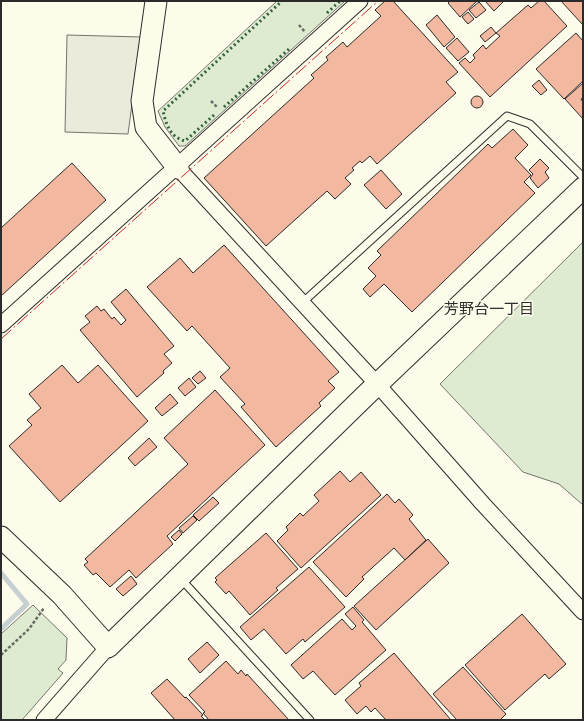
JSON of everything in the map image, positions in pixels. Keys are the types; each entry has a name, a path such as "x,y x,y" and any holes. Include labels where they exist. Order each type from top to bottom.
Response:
{"street":[{"path":"156,1 142,101 146,127 178,168 377,384 482,504 583,612"},
{"path":"1,325 178,168 360,1"},
{"path":"44,720 108,647 377,384 583,188"},
{"path":"1,537 62,595 108,647"}],"lane":[{"path":"302,303 507,116 530,124 583,177"},
{"path":"179,577 310,720"}],"path":[{"path":"1,655 30,629 44,608"}],"green space":[{"path":"277,1 345,1 185,146 179,146 165,127 158,111"},
{"path":"583,242 583,505 559,484 523,472 440,384"},
{"path":"33,605 67,638 66,660 58,669 63,673 22,720 1,720 1,634"}],"shaded area":[{"path":"67,35 141,37 128,134 65,132"}],"building":[{"path":"385,1 393,1 458,72 446,82 456,93 377,164 370,156 362,163 360,161 352,168 354,170 345,178 351,184 335,199 327,191 266,246 204,178 314,78 311,75 328,60 326,57 343,42 347,47 381,16 375,10"},
{"path":"450,1 477,1 460,17 448,3"},
{"path":"485,1 504,1 494,11"},
{"path":"539,1 544,1 567,26 490,97 459,63 465,58 470,63 475,58 473,55 483,45 486,49 500,36 496,33 528,5 531,8"},
{"path":"561,1 583,1 583,25"},
{"path":"479,2 486,10 476,18 469,10"},
{"path":"468,12 474,19 468,24 462,17"},
{"path":"437,15 455,37 444,47 426,25"},
{"path":"491,27 496,33 485,42 480,36"},
{"path":"576,33 583,41 583,81 564,99 536,69"},
{"path":"457,38 469,52 458,61 446,48"},
{"path":"539,80 547,90 541,95 532,86"},
{"path":"583,83 583,98 581,99 583,102 583,119 565,99"},
{"path":"475,96 479,96 483,102 479,108 475,108 471,104 471,100"},
{"path":"513,129 528,145 515,158 531,175 524,182 535,193 412,312 384,284 370,297 363,289 376,276 368,268 381,255 377,251 488,144 492,148"},
{"path":"540,159 549,168 545,172 549,178 538,188 530,178 533,174 529,170"},
{"path":"72,163 106,200 1,296 1,228"},
{"path":"381,170 402,194 386,209 364,185"},
{"path":"224,245 339,372 328,381 335,388 319,403 321,406 276,447 241,407 245,404 220,377 230,368 192,326 187,331 147,287 180,258 193,273"},
{"path":"126,289 174,346 164,354 172,363 163,371 164,373 137,397 80,330 90,322 85,316 97,306 101,311 104,309 112,319 114,317 121,325 126,320 111,302"},
{"path":"62,365 78,383 98,365 148,421 60,502 9,446 32,425 27,420 41,408 29,394"},
{"path":"200,371 206,378 198,384 192,378"},
{"path":"189,378 196,387 185,396 178,388"},
{"path":"215,390 265,445 167,536 173,544 136,578 129,570 110,587 96,573 93,575 84,565 88,562 85,559 188,464 164,438"},
{"path":"170,394 178,403 162,416 155,408"},
{"path":"149,438 157,447 135,466 128,458"},
{"path":"340,471 350,482 361,472 381,495 301,568 277,541 288,530 286,527 300,513 303,516 319,501 314,495"},
{"path":"387,494 395,503 399,499 413,515 409,519 426,540 405,560 394,548 362,577 364,579 346,597 313,562"},
{"path":"213,497 219,503 199,521 193,515"},
{"path":"193,516 197,520 183,533 179,528"},
{"path":"179,530 182,534 175,541 171,537"},
{"path":"266,533 298,569 276,588 278,590 250,615 229,591 226,594 215,582 217,580 215,578"},
{"path":"428,539 449,563 376,630 354,606"},
{"path":"309,567 345,607 305,642 303,639 286,654 264,629 251,640 240,627"},
{"path":"131,576 137,584 123,596 116,589"},
{"path":"353,607 364,620 362,622 386,650 335,695 313,671 303,679 291,665 342,619 352,630 356,626 345,614"},
{"path":"522,614 566,664 549,679 545,674 505,710 465,665"},
{"path":"207,642 219,655 200,673 188,659"},
{"path":"394,653 451,720 386,720 375,708 371,712 366,706 357,714 345,700 361,686 359,683"},
{"path":"226,661 238,674 241,670 246,676 247,674 289,720 209,720 203,713 205,712 189,695"},
{"path":"463,667 506,714 500,720 457,720 433,694"},
{"path":"167,679 203,715 201,716 205,720 175,720 151,693"}],"waterway":[{"path":"1,573 27,604 1,629"}],"hedge":[{"path":"214,115 185,141 172,133 167,125 163,111 282,1"},
{"path":"327,13 340,1"},
{"path":"224,107 289,49"}],"power":[{"path":"1,339 378,1"}],"district":[{"name":"芳野台一丁目","path":"489,308"}]}
